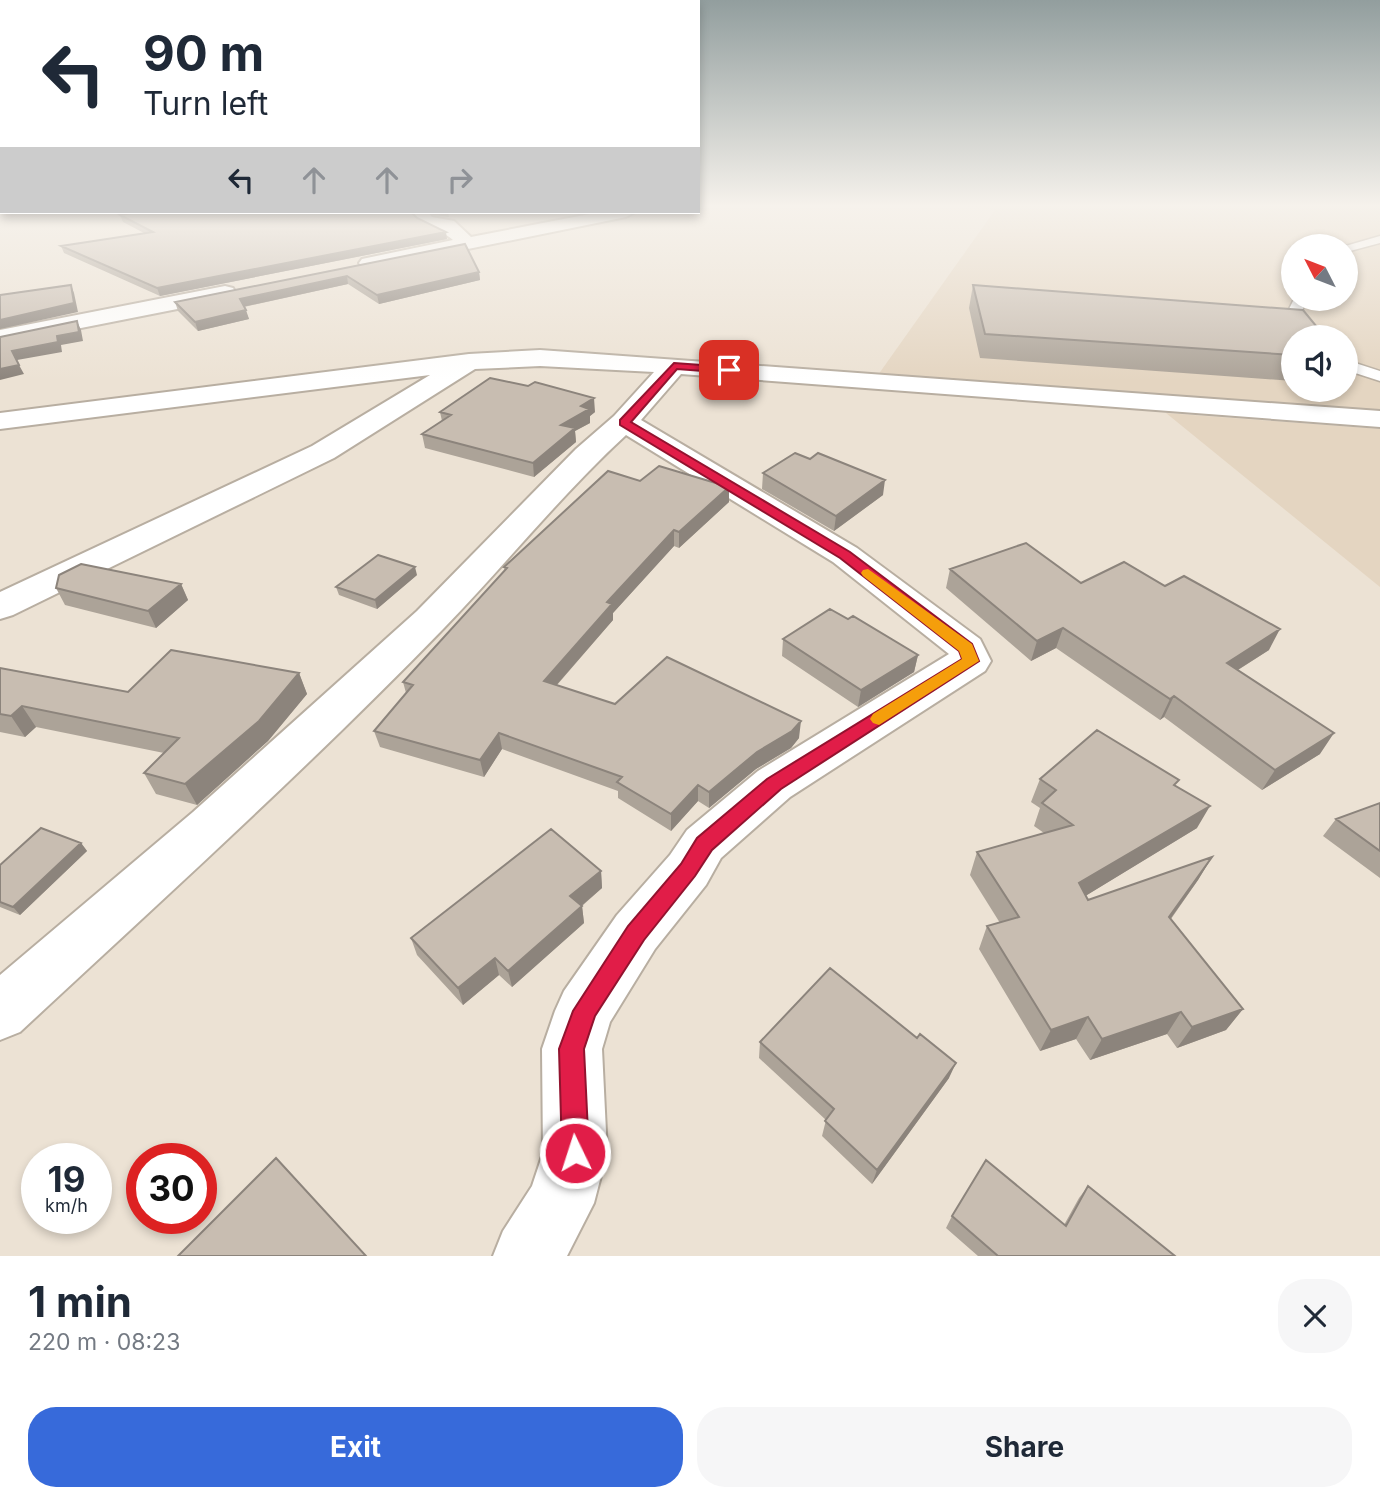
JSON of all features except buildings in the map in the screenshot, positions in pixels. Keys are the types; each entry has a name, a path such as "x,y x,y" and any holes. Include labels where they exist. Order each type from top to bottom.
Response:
{"street":[{"path":"343,269 370,264"},
{"path":"0,337 248,288"},
{"path":"0,421 469,362 540,358 1380,419"},
{"path":"0,607 323,452 469,362"},
{"path":"0,1012 210,826 430,620 587,455 624,422 674,366"},
{"path":"527,1256 560,1203 575,1153 572,1049 584,1011 636,933 688,870 704,844 774,784 971,661 966,648 845,555 624,422"}],"lane":[{"path":"1358,369 1380,376"}],"shaded area":[{"path":"957,264 1281,264 1281,312 1358,312 1358,264 1380,264 1380,412 878,375"},
{"path":"1166,413 1380,429 1380,587"}],"slow traffic":[{"path":"868,573 966,648 971,661 879,719"}],"route":[{"path":"575,1153 572,1049 584,1011 636,933 688,870 704,844 774,784 971,661 966,648 845,555 791,520 624,422 674,366 729,370"}]}
